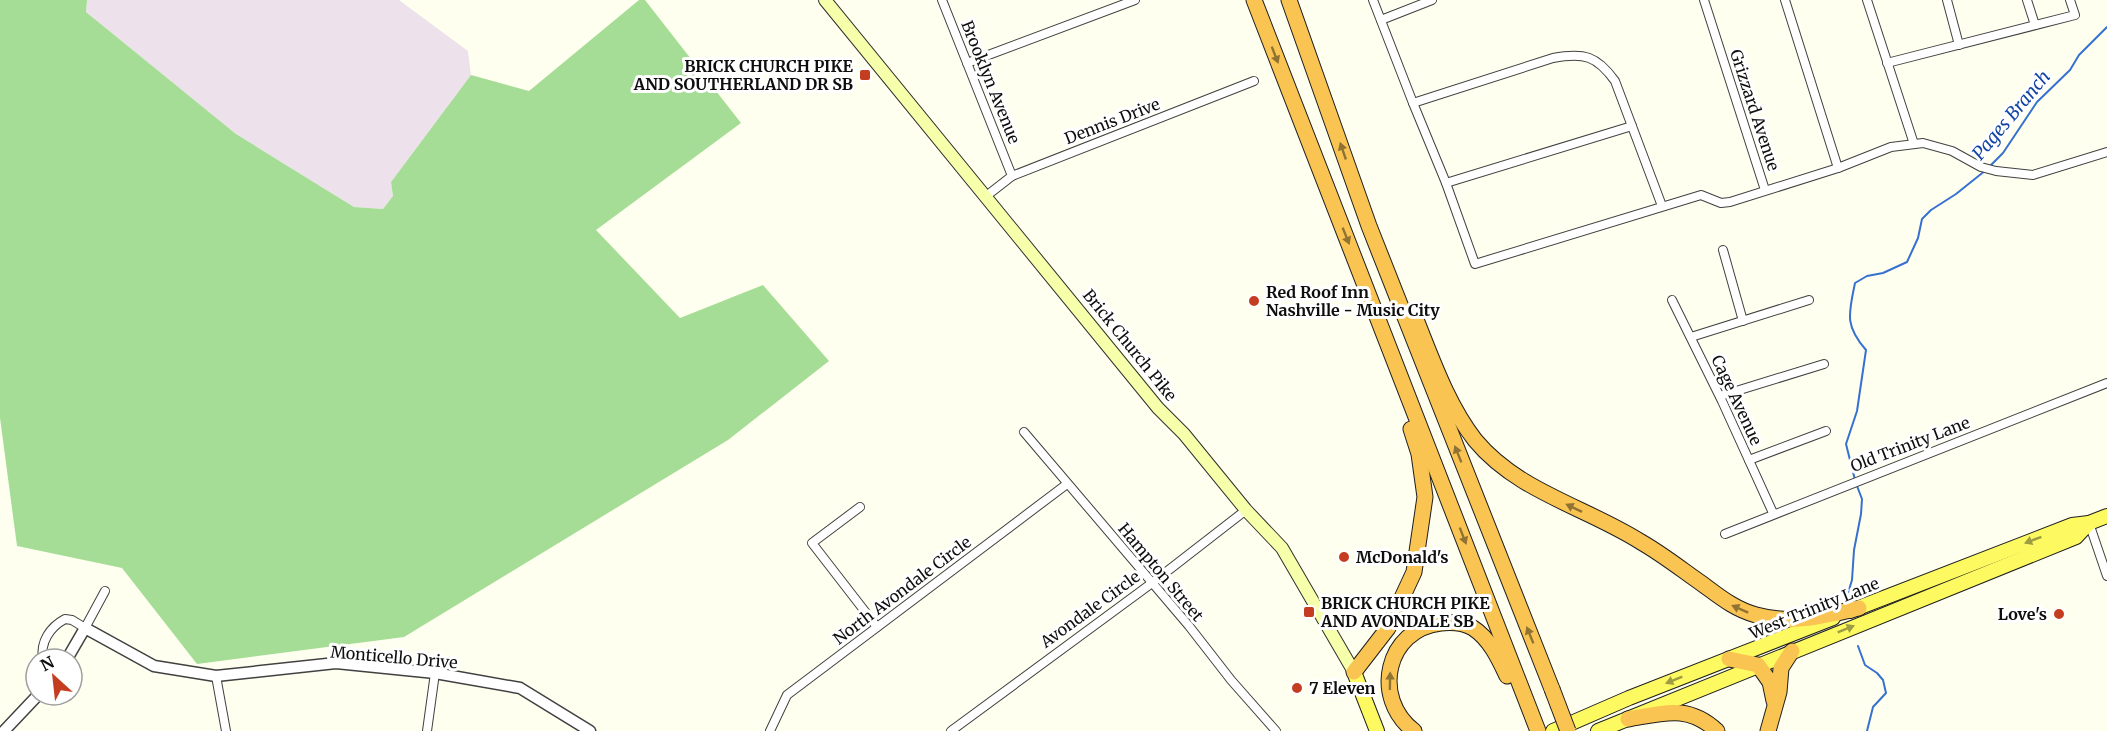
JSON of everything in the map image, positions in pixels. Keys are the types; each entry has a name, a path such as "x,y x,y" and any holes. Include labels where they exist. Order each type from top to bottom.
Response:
{"highway":[{"path":"1254,0 1538,731"},
{"path":"1289,0 1369,226 1568,731"},
{"path":"1369,226 1404,288 1443,386 1462,420 1475,440 1510,472 1556,499 1641,541 1736,608 1776,620 1800,621 1858,608"},
{"path":"1354,672 1388,628 1414,573 1425,497 1419,454 1366,286"},
{"path":"1413,731 1397,714 1390,693 1390,669 1396,651 1419,629 1434,624 1452,622 1472,627 1494,649 1508,677 1524,695"},
{"path":"1768,731 1779,692 1781,668 1792,651"},
{"path":"1729,659 1758,665 1770,682 1775,707"},
{"path":"1628,719 1665,713 1691,714 1706,721 1717,731"}],"main road":[{"name":"Brick Church Pike","path":"825,0 1100,334 1158,408 1184,434 1246,510 1282,548 1354,672 1377,731"},
{"name":"West Trinity Lane","path":"1553,731 1858,608 2072,525 2089,523 2107,516"},
{"name":"West Trinity Lane","path":"1598,731 2076,537 2089,523"}],"street":[{"name":"Brooklyn Avenue","path":"942,0 1012,176"},
{"path":"967,63 1135,0"},
{"path":"1373,0 1446,183 1474,264 1701,195 1721,203 1765,190"},
{"path":"1381,20 1432,0"},
{"name":"Grizzard Avenue","path":"1704,0 1765,190 1838,168 1891,147 1914,144 1923,143 1952,151 1982,167 1996,171 2033,175 2107,152"},
{"path":"1785,0 1838,168"},
{"path":"1867,0 1914,144"},
{"path":"1947,0 1959,45"},
{"path":"2027,0 2035,26"},
{"path":"1887,63 2075,15 2070,0"},
{"path":"1413,103 1553,58 1581,55 1595,59 1615,81 1662,206"},
{"name":"Dennis Drive","path":"985,197 1012,176 1254,81"},
{"path":"1446,183 1632,126"},
{"path":"1723,250 1743,321"},
{"name":"Cage Avenue","path":"1672,300 1720,396 1773,513"},
{"path":"1691,337 1809,300"},
{"path":"1720,396 1824,364"},
{"name":"Old Trinity Lane","path":"1725,534 1773,513 2107,383"},
{"path":"1749,460 1826,431"},
{"name":"Hampton Street","path":"1024,432 1276,731"},
{"name":"North Avondale Circle","path":"770,731 787,695 1067,484"},
{"path":"860,507 812,543 877,627"},
{"name":"Avondale Circle","path":"951,731 1152,583 1246,510"},
{"path":"2089,523 2107,576"},
{"path":"74,647 105,591"},
{"path":"44,647 48,635 57,623 64,619 72,620 86,628"},
{"name":"Monticello Drive","path":"86,628 154,666 216,676 336,663 435,673 520,687 590,731"},
{"path":"427,731 435,673"},
{"path":"216,676 226,731"},
{"path":"4,731 27,707"}],"shaded area":[{"path":"87,0 399,0 468,51 471,75 391,182 393,196 383,209 354,207 236,134 86,12"}],"green space":[{"path":"0,0 87,0 86,12 236,134 354,207 383,209 393,196 391,182 471,75 529,91 639,0 645,0 741,123 596,230 680,318 763,285 829,361 728,440 404,637 197,664 122,568 17,546 0,418"}],"waterway":[{"name":"Pages Branch","path":"1990,166 2003,153 2037,102 2070,70 2079,55 2107,27"},
{"name":"Pages Branch","path":"1855,480 1846,444 1857,411 1866,350 1851,326 1850,311 1855,283 1867,276 1883,273 1907,262 1918,238 1922,219 1986,170"},
{"name":"Pages Branch","path":"1848,593 1852,580 1854,550 1861,514 1862,499 1857,486"},
{"path":"1858,646 1865,665 1883,680 1886,693 1873,707 1867,731"}],"place":[{"name":"BRICK CHURCH PIKE AND SOUTHERLAND DR SB","path":"865,75"},
{"name":"Red Roof Inn Nashville - Music City","path":"1254,301"},
{"name":"McDonald's","path":"1344,557"},
{"name":"BRICK CHURCH PIKE AND AVONDALE SB","path":"1309,612"},
{"name":"Love's","path":"2059,614"},
{"name":"7 Eleven","path":"1297,688"}]}
